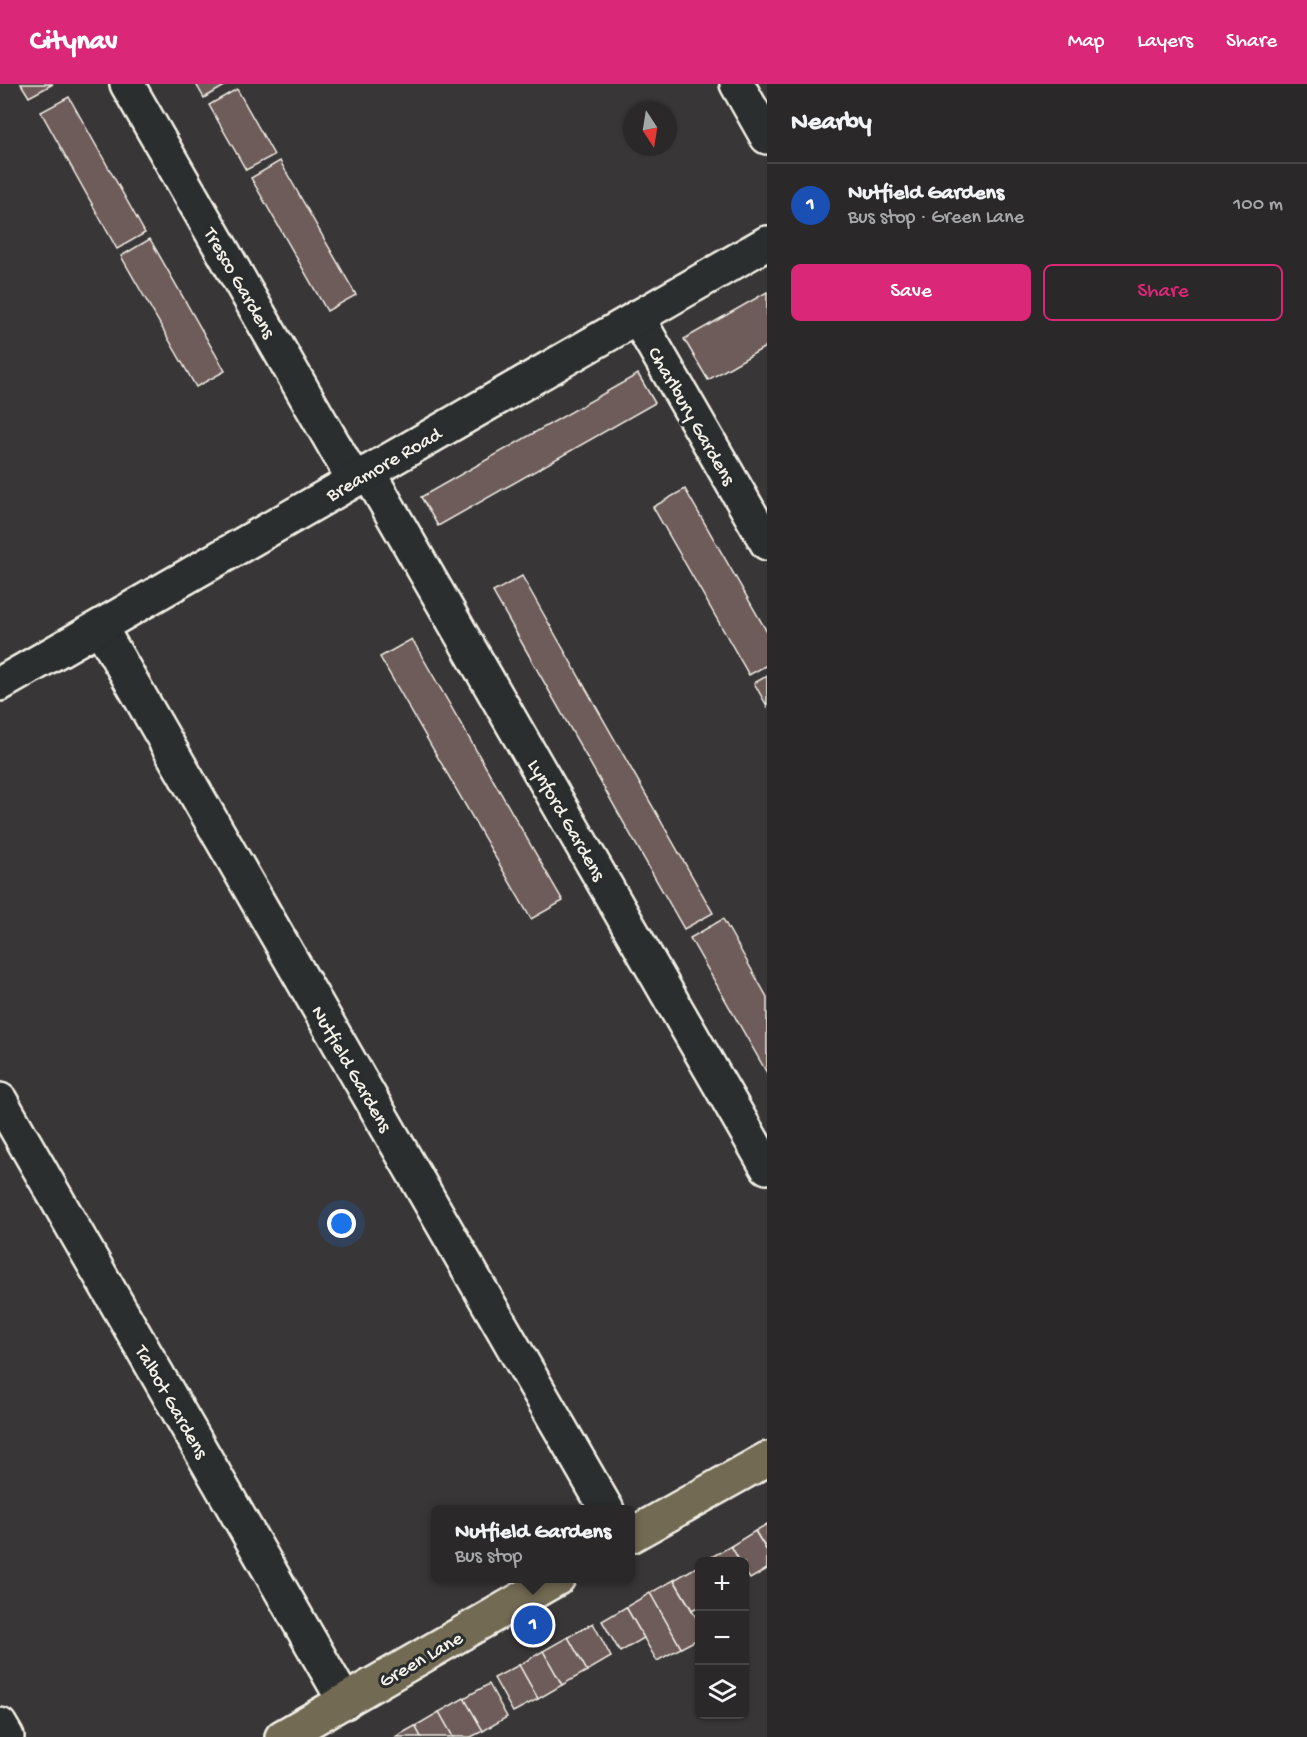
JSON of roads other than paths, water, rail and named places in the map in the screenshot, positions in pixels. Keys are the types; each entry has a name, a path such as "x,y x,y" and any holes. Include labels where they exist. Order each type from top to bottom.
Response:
{"main road":[{"path":"635,1533 767,1459"},
{"name":"Green Lane","path":"282,1737 549,1583"}],"street":[{"name":"Tresco Gardens","path":"127,84 361,476"},
{"path":"737,84 767,137"},
{"name":"Breamore Road","path":"0,684 767,243"},
{"name":"Charlbury Gardens","path":"637,317 767,543"},
{"name":"Lynford Gardens","path":"361,476 767,1167"},
{"name":"Nutfield Gardens","path":"100,627 605,1505"},
{"name":"Talbot Gardens","path":"0,1100 345,1702"},
{"path":"0,1725 7,1737"}],"place":[{"name":"Nutfield Gardens","path":"533,1625"}]}
